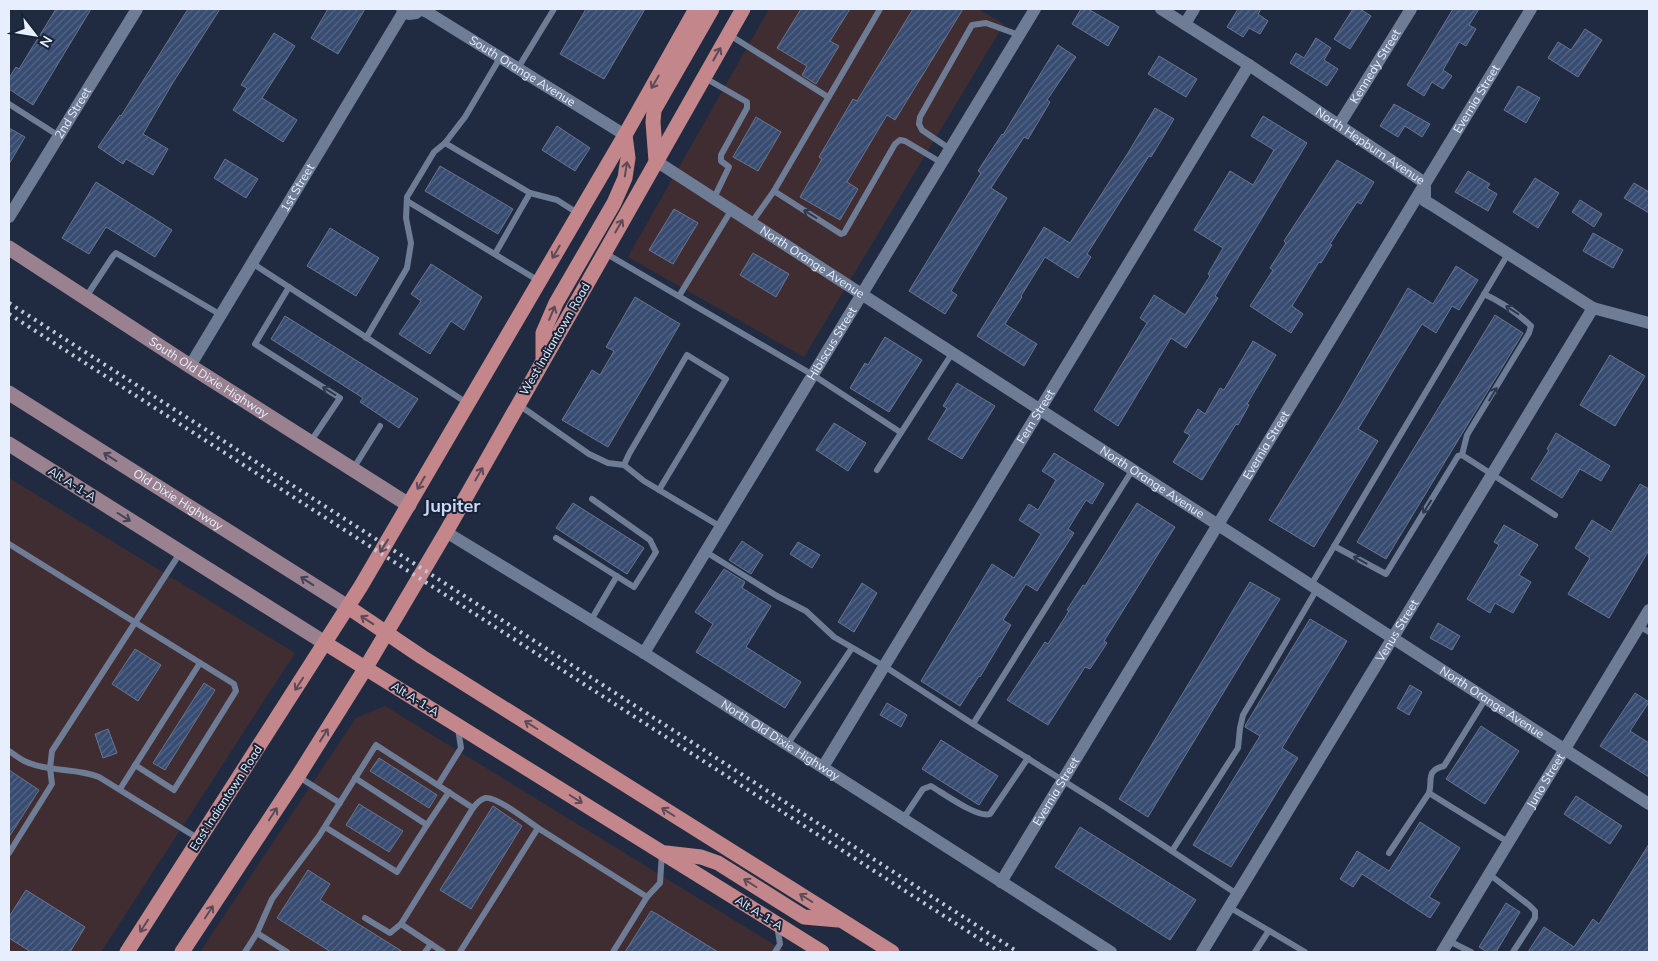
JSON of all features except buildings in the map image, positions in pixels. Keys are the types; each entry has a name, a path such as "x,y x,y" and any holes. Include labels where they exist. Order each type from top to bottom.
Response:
{"main road":[{"path":"325,643 409,505 696,9"},
{"path":"656,160 654,110 712,9"},
{"name":"West Indiantown Road","path":"365,669 446,532 743,9"},
{"path":"543,360 543,333 556,303 614,203 625,178 628,158 624,135"},
{"name":"South Old Dixie Highway","path":"9,248 409,505"},
{"name":"Old Dixie Highway","path":"9,393 348,607"},
{"name":"Alt A-1-A","path":"9,444 365,669 662,852 776,924 808,948 822,952"},
{"path":"348,607 422,657 892,952"},
{"name":"East Indiantown Road","path":"127,952 325,643"},
{"path":"182,952 298,776 365,669"},
{"path":"662,852 701,857 718,863 804,917 841,920"}],"street":[{"name":"2nd Street","path":"9,217 136,9"},
{"path":"403,10 412,14 420,9"},
{"name":"South Orange Avenue","path":"420,9 624,135"},
{"name":"Hibiscus Street","path":"644,653 1035,9"},
{"name":"North Hepburn Avenue","path":"1161,9 1249,65 1425,183 1425,201 1593,308 1649,323"},
{"path":"1185,24 1194,9"},
{"name":"Kennedy Street","path":"1339,125 1411,9"},
{"name":"Evernia Street","path":"1001,882 1531,9"},
{"name":"1st Street","path":"190,366 403,10"},
{"name":"Fern Street","path":"823,768 1249,65"},
{"name":"North Orange Avenue","path":"656,160 1649,804"},
{"name":"Venus Street","path":"1202,952 1593,308"},
{"name":"North Old Dixie Highway","path":"446,532 644,653 1111,952"},
{"name":"Juno Street","path":"1442,952 1565,750 1644,629 1649,610"}],"lane":[{"path":"518,68 554,9"},
{"path":"752,222 774,191 880,9"},
{"path":"950,149 922,130 919,124 920,117 972,25 986,23 1019,35"},
{"path":"728,34 828,97"},
{"path":"366,338 407,268 411,243 406,218 407,197 434,152 466,117 500,58"},
{"path":"704,78 747,102 747,108 721,155 721,160 729,167 714,198"},
{"path":"9,104 59,136"},
{"path":"774,191 841,234 846,230 895,144 900,140 942,163"},
{"path":"444,143 530,193 557,200 579,214"},
{"path":"495,254 530,193"},
{"path":"407,201 539,281"},
{"path":"679,296 732,209"},
{"path":"85,298 116,253 221,315"},
{"path":"604,253 813,375 900,432"},
{"path":"1172,851 1238,748 1243,715 1314,587 1334,546 1508,254"},
{"path":"252,264 467,404"},
{"path":"289,287 255,344 340,398 310,442"},
{"path":"1334,546 1386,574 1458,456 1462,455 1467,435 1529,333 1531,326 1519,315 1484,294"},
{"path":"877,470 953,352"},
{"path":"624,465 687,355 726,378 659,490"},
{"path":"518,404 590,454 608,463 624,465 644,481 720,527"},
{"path":"353,469 380,426"},
{"path":"1462,455 1491,476 1555,515"},
{"path":"973,724 1132,469"},
{"path":"556,538 634,587 656,552 650,540 592,499"},
{"path":"9,544 234,684 236,691 174,790 135,765"},
{"path":"706,552 806,611 834,637 884,666 1063,780 1237,894"},
{"path":"9,853 52,784 50,768 52,751 180,553"},
{"path":"591,620 618,576"},
{"path":"788,745 852,648"},
{"path":"120,789 200,662"},
{"path":"1389,853 1429,793 1429,777 1434,770 1444,766 1486,698"},
{"path":"438,785 461,748 458,726"},
{"path":"245,952 257,934 272,899 325,827 376,745 473,808"},
{"path":"9,751 29,763 68,772 88,772 99,777 199,840"},
{"path":"904,819 923,789 931,786 977,813 990,814 1028,758"},
{"path":"298,776 340,803"},
{"path":"355,778 427,825"},
{"path":"325,827 397,872 448,792"},
{"path":"1429,793 1508,842"},
{"path":"365,918 390,933 401,924 473,808 479,801 487,798 496,801 648,897"},
{"path":"460,952 538,828"},
{"path":"613,952 648,897 660,883 662,852"},
{"path":"1489,874 1535,911 1535,918 1513,952"},
{"path":"1229,908 1305,952"},
{"path":"401,924 443,952"},
{"path":"775,952 780,944 776,924"},
{"path":"1255,952 1268,932"},
{"path":"257,934 287,952"},
{"path":"1449,941 1471,952"},
{"path":"425,952 431,944"}],"shaded area":[{"path":"769,9 978,9 1004,24 804,357 628,257"},
{"path":"9,478 295,653 101,952 9,952"},
{"path":"385,706 786,952 200,952 356,718"}],"railway":[{"path":"9,303 1018,952"},
{"path":"9,314 1000,952"}],"district":[{"name":"Jupiter","path":"452,506"}]}
